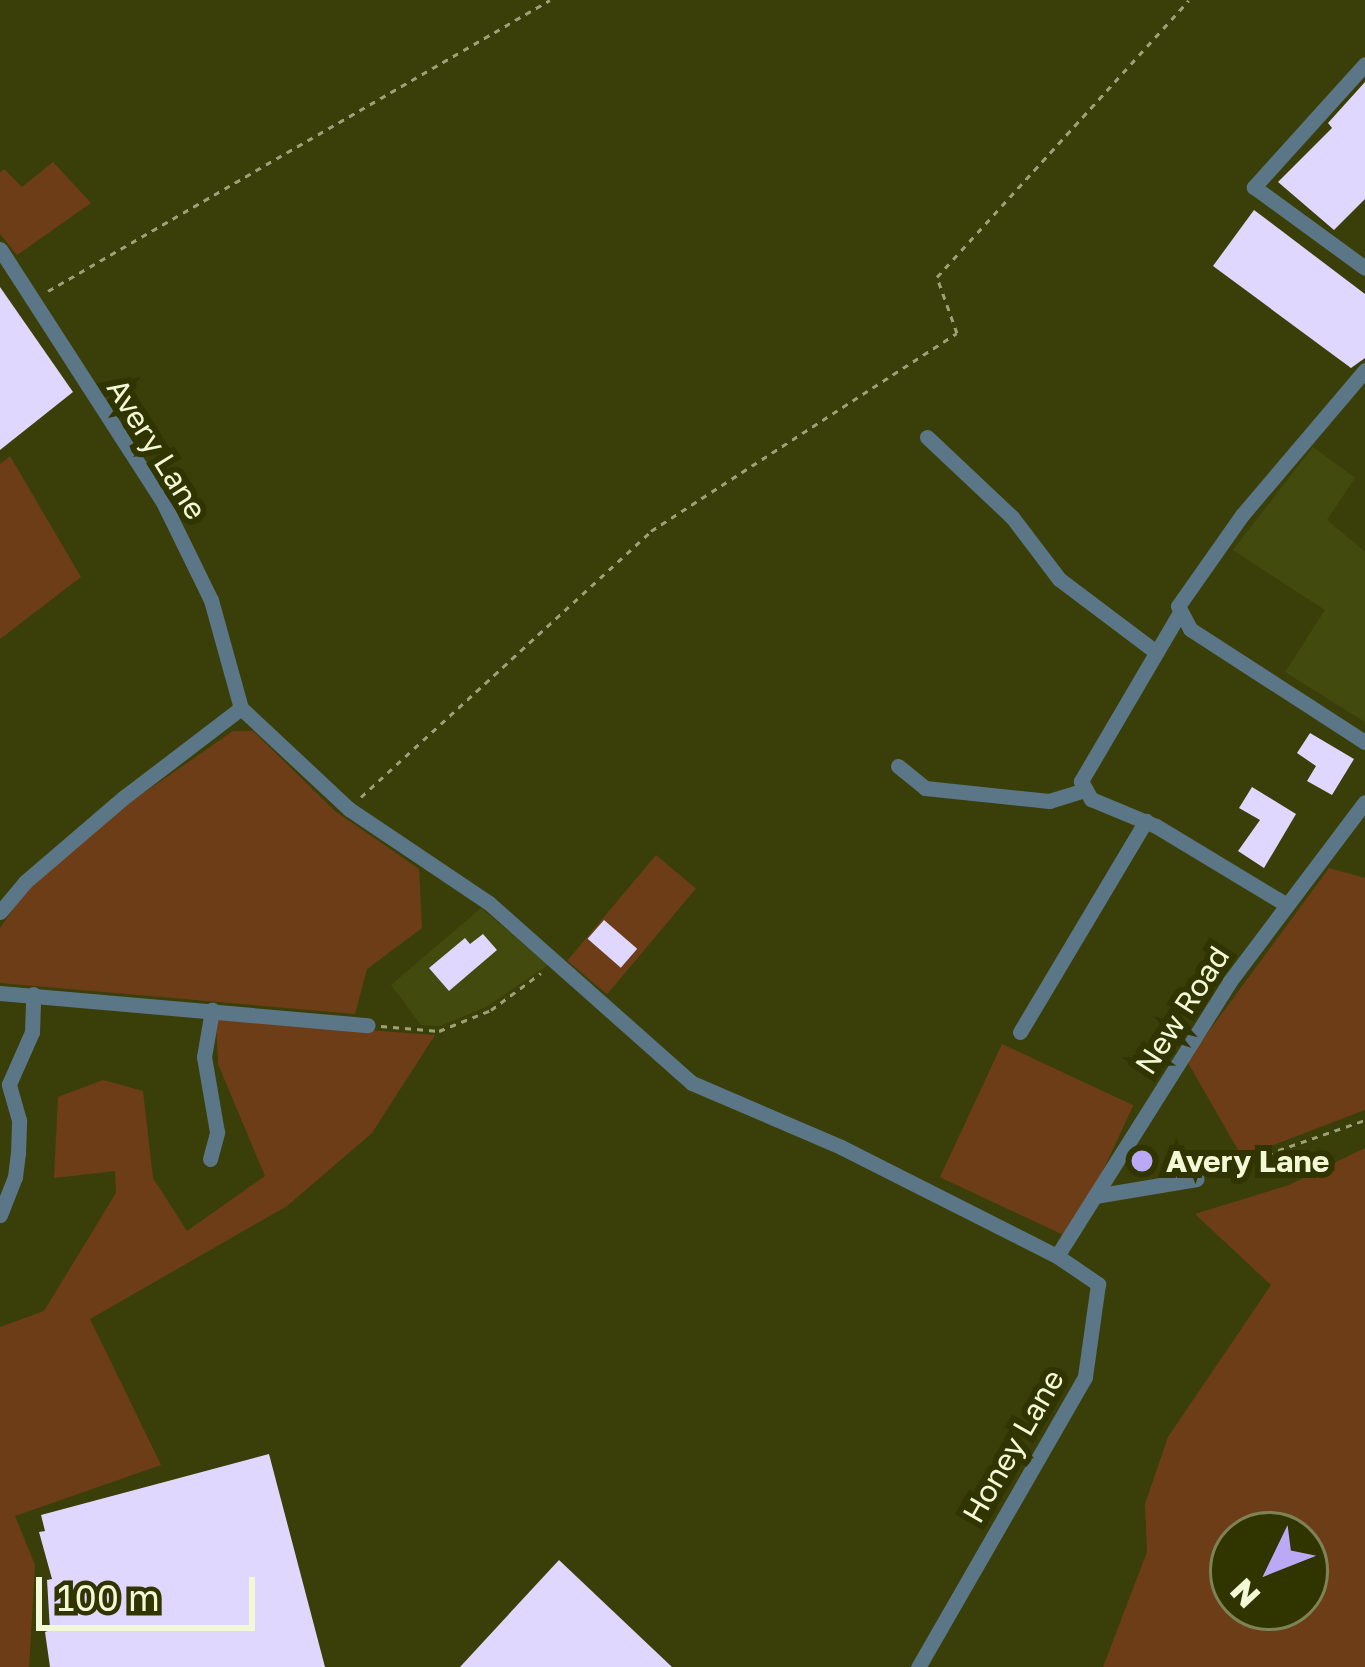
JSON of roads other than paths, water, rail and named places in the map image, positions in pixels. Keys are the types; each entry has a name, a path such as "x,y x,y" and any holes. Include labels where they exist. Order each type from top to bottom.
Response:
{"street":[{"path":"1365,64 1254,187 1365,268"},
{"name":"Avery Lane","path":"0,249 37,298 87,388 162,500 211,600 242,708"},
{"path":"1084,790 1084,769 1179,614 1182,597 1242,515 1365,370"},
{"path":"927,437 1012,517 1059,579 1156,652"},
{"path":"1179,614 1213,645 1365,742"},
{"path":"0,912 25,883 123,798 242,708 349,808 488,903 692,1083 841,1147 1058,1256"},
{"path":"898,766 926,788 1049,801 1084,790"},
{"path":"1084,790 1110,809 1145,821 1287,905"},
{"name":"New Road","path":"1058,1256 1230,981 1365,802"},
{"path":"1020,1031 1145,821"},
{"path":"0,993 368,1025"},
{"path":"0,1215 18,1153 19,1120 9,1084 32,1032 33,994"},
{"path":"210,1159 217,1132 204,1057 212,1010"},
{"path":"1095,1196 1197,1179"},
{"name":"Honey Lane","path":"918,1667 1085,1377 1099,1284 1058,1256"}],"place":[{"name":"Avery Lane","path":"1142,1161"}]}
